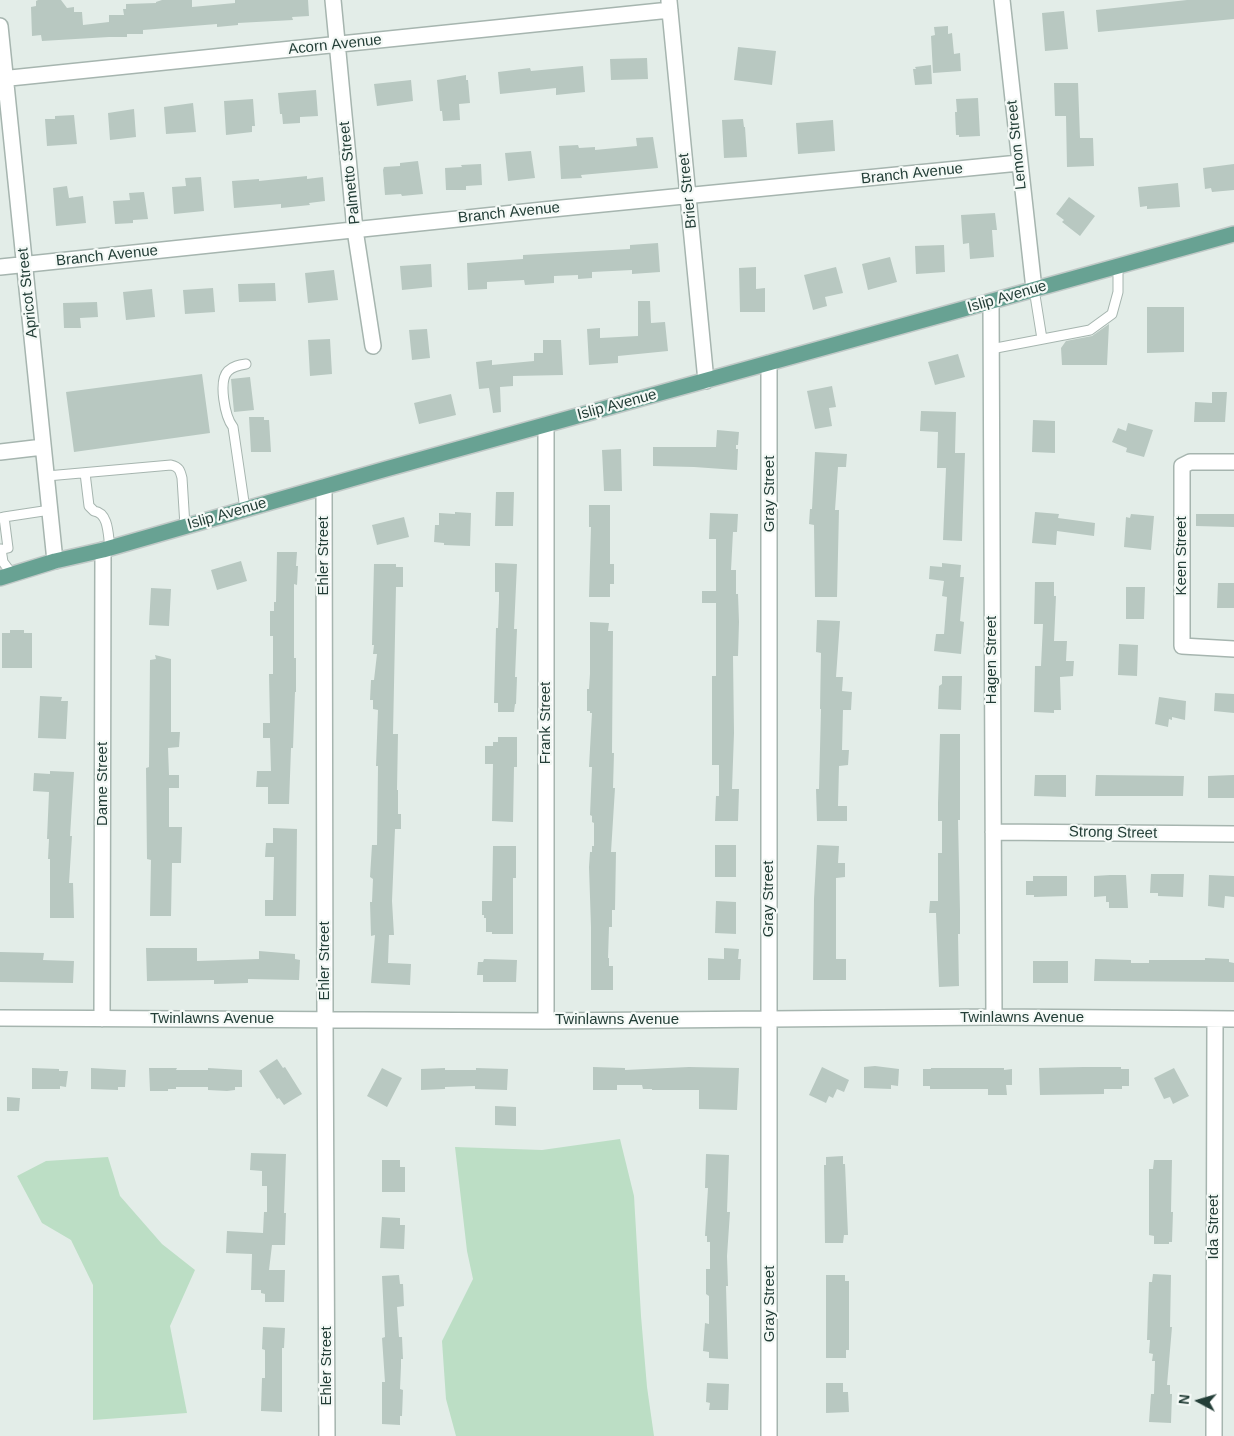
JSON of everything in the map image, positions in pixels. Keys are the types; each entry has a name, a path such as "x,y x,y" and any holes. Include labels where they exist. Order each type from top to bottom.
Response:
{"main road":[{"name":"Islip Avenue","path":"6,576 55,560 106,549 1234,234"}],"street":[{"name":"Palmetto Street","path":"333,0 356,230 373,346"},
{"name":"Lemon Street","path":"1002,0 1034,289"},
{"name":"Acorn Avenue","path":"3,79 337,45 669,5"},
{"name":"Brier Street","path":"669,5 706,381"},
{"name":"Apricot Street","path":"0,26 3,79 25,264 55,560"},
{"name":"Branch Avenue","path":"0,267 688,195 1019,163"},
{"name":"Hagen Street","path":"991,302 994,1018"},
{"name":"Gray Street","path":"769,363 769,1436"},
{"name":"Frank Street","path":"546,425 546,1021"},
{"path":"0,452 43,447"},
{"name":"Keen Street","path":"1234,462 1190,462 1182,466 1182,646 1234,649"},
{"name":"Ehler Street","path":"324,487 324,1020 327,1436"},
{"name":"Dame Street","path":"102,1019 106,549"},
{"name":"Strong Street","path":"993,832 1234,834"},
{"name":"Twinlawns Avenue","path":"0,1018 546,1021 994,1018 1234,1019"},
{"name":"Ida Street","path":"1214,1436 1215,1019"}],"lane":[{"path":"991,349 1090,330 1112,314 1118,292 1118,266"},
{"path":"1034,289 1042,339"},
{"path":"245,509 233,427 226,416 224,378 227,372 236,365 246,364"},
{"path":"47,476 177,466 180,470 185,526"},
{"path":"85,473 89,506 94,511 100,512 106,521 106,549"},
{"path":"6,576 1,550 8,548 2,517 50,510"}],"green space":[{"path":"620,1139 634,1196 641,1316 647,1387 654,1436 456,1436 446,1399 442,1341 473,1279 467,1251 455,1147 542,1150"},
{"path":"108,1157 120,1196 162,1244 195,1270 170,1326 187,1413 93,1420 93,1285 71,1240 42,1223 17,1176 46,1161"}],"building":[{"path":"61,0 67,8 74,7 74,12 82,12 83,25 109,22 109,15 124,15 123,9 126,9 126,4 156,3 162,0 192,0 192,7 235,3 235,0 308,0 309,16 292,17 293,20 238,23 238,25 217,27 217,24 143,30 143,34 127,34 127,37 42,41 41,35 32,36 31,7 36,6 36,1"},
{"path":"1187,0 1234,0 1234,19 1098,32 1096,10"},
{"path":"1064,11 1068,49 1045,51 1042,13"},
{"path":"948,26 948,34 952,33 954,54 960,53 961,71 933,73 931,36 935,35 934,27"},
{"path":"738,47 776,51 772,85 734,80"},
{"path":"647,58 648,79 611,80 610,59"},
{"path":"931,65 932,84 915,85 913,69 916,69 915,67"},
{"path":"583,66 585,92 556,95 556,88 500,94 498,72 530,68 531,71"},
{"path":"466,75 470,103 459,104 460,120 443,121 442,111 440,111 437,80"},
{"path":"411,80 413,101 377,106 374,84"},
{"path":"1054,83 1078,83 1080,138 1093,138 1094,166 1067,167 1066,116 1055,116"},
{"path":"316,90 318,116 300,117 300,123 283,124 278,93"},
{"path":"978,98 980,136 959,137 959,135 956,135 956,99"},
{"path":"253,99 255,126 252,126 252,132 226,135 224,101"},
{"path":"193,103 196,132 166,134 164,107"},
{"path":"134,109 136,137 110,140 108,113"},
{"path":"74,115 77,144 47,146 45,119 55,119 55,116"},
{"path":"743,119 747,157 724,158 722,120"},
{"path":"833,120 835,151 798,154 796,123"},
{"path":"653,137 658,168 581,175 582,178 561,179 559,146 578,145 579,148 595,147 595,150 637,146 636,138"},
{"path":"531,151 535,178 508,181 505,153"},
{"path":"418,161 423,194 385,195 384,167 400,166 400,163"},
{"path":"481,164 482,185 466,186 466,190 446,190 445,168"},
{"path":"1234,164 1234,190 1212,192 1211,188 1205,189 1203,168"},
{"path":"307,176 307,179 323,177 325,201 309,203 310,205 281,208 281,204 234,208 232,181 259,179 259,181"},
{"path":"201,177 204,211 174,214 172,187 186,186 185,178"},
{"path":"1178,183 1180,207 1147,209 1147,206 1140,207 1138,187"},
{"path":"67,186 69,198 83,196 86,223 56,226 53,188"},
{"path":"144,192 148,219 133,220 133,223 115,224 113,201 130,200 129,193"},
{"path":"1069,197 1095,216 1080,236 1062,222 1064,220 1056,214"},
{"path":"995,213 997,230 992,230 994,257 970,259 969,243 963,244 961,215"},
{"path":"658,243 660,272 632,274 632,270 592,272 592,278 578,279 578,275 554,276 554,283 525,285 524,280 487,282 487,289 468,290 467,263 523,259 523,255 630,249 630,245"},
{"path":"944,245 945,272 916,274 915,246"},
{"path":"890,257 897,282 868,290 862,264"},
{"path":"431,264 432,287 402,290 400,266"},
{"path":"756,267 756,289 765,288 765,312 740,312 739,268"},
{"path":"836,267 843,293 825,297 827,306 813,310 804,275"},
{"path":"334,270 338,300 308,303 305,273"},
{"path":"275,283 276,301 239,302 238,284"},
{"path":"213,288 215,312 185,314 183,290"},
{"path":"152,289 155,317 126,320 123,292"},
{"path":"638,301 650,301 651,323 665,322 668,351 618,356 618,363 589,365 587,329 600,328 600,338 638,336"},
{"path":"97,302 98,317 80,318 81,328 64,328 63,303"},
{"path":"1147,307 1184,307 1184,352 1147,353"},
{"path":"1109,324 1107,365 1062,365 1061,348 1066,341 1092,336"},
{"path":"427,329 430,358 412,360 409,330"},
{"path":"330,339 332,374 310,376 308,340"},
{"path":"543,340 561,340 563,375 513,376 513,386 500,387 501,412 493,413 489,388 479,389 476,362 492,360 492,365 534,361 534,353 543,353"},
{"path":"958,354 965,377 935,385 928,362"},
{"path":"202,374 210,433 74,452 66,392"},
{"path":"250,377 254,410 234,412 231,379"},
{"path":"832,386 836,407 829,408 832,426 815,429 807,391"},
{"path":"1212,392 1227,392 1225,422 1194,422 1195,402 1212,403"},
{"path":"451,394 456,415 419,424 414,403"},
{"path":"921,411 956,412 955,453 965,453 962,541 943,540 946,468 937,468 938,432 920,431"},
{"path":"249,417 264,417 264,420 269,420 271,452 251,452"},
{"path":"1033,420 1055,421 1055,453 1032,452"},
{"path":"1128,423 1153,430 1144,457 1126,452 1127,448 1112,442 1118,428 1126,431"},
{"path":"717,430 739,432 738,445 736,445 736,449 738,449 737,470 653,466 653,447 716,447"},
{"path":"621,449 622,491 604,491 602,450"},
{"path":"815,452 847,454 846,467 838,467 835,510 839,510 837,597 815,597 814,525 809,524 810,509 812,509"},
{"path":"496,492 514,492 513,526 495,526"},
{"path":"589,505 610,505 610,564 614,564 614,584 610,584 610,597 589,597 591,527 589,527"},
{"path":"455,512 471,513 470,546 444,545 444,543 434,542 435,525 439,525 439,513 455,514"},
{"path":"1035,512 1059,514 1058,518 1095,523 1094,536 1057,531 1056,545 1032,543"},
{"path":"710,513 738,514 737,532 733,532 731,570 736,570 739,622 738,656 733,656 734,733 732,789 739,789 738,821 715,821 716,796 719,796 719,765 712,765 712,676 716,676 716,603 702,603 702,591 716,591 716,539 709,539"},
{"path":"1131,514 1154,516 1151,550 1124,547 1126,517 1130,518"},
{"path":"1196,514 1234,514 1234,527 1196,526"},
{"path":"404,517 409,537 377,545 372,525"},
{"path":"277,552 297,552 296,566 298,566 297,585 294,584 296,692 289,804 268,804 268,787 256,787 257,771 271,771 270,738 263,738 263,723 270,723 269,674 273,674 273,636 270,636 270,611 274,611 274,602 276,602"},
{"path":"241,561 247,581 217,590 211,570"},
{"path":"495,563 517,564 514,629 517,629 515,677 517,677 514,712 498,712 498,703 494,703 496,628 498,628 499,600 499,592 495,592"},
{"path":"942,563 961,565 960,577 964,577 960,621 964,622 961,654 934,651 936,634 944,634 947,597 942,596 944,581 929,579 930,566 942,567"},
{"path":"374,564 396,564 396,567 403,567 403,587 396,587 393,734 398,734 397,790 398,814 401,814 401,829 395,829 392,901 394,935 389,935 388,963 411,964 410,985 371,983 375,935 371,936 370,902 372,902 373,879 370,877 372,845 377,845 378,766 376,766 378,710 373,709 373,700 370,700 371,680 374,680 377,654 373,654 374,645 372,645"},
{"path":"1035,582 1054,582 1054,596 1056,596 1054,641 1067,641 1066,661 1074,661 1073,676 1060,677 1061,710 1054,710 1054,713 1034,712 1035,666 1041,666 1043,624 1034,624"},
{"path":"1218,583 1234,583 1234,608 1217,608"},
{"path":"1126,587 1145,587 1144,619 1126,619"},
{"path":"151,588 171,589 169,626 149,625"},
{"path":"817,620 840,621 836,677 843,677 842,691 852,692 851,710 843,710 842,750 849,750 848,765 839,766 838,806 847,806 847,821 817,821 816,789 819,789 821,653 816,652"},
{"path":"590,622 609,623 608,631 613,631 612,753 614,753 613,788 615,788 611,852 616,852 615,910 612,910 612,927 609,927 608,958 609,966 613,966 613,990 591,990 589,867 590,852 592,852 592,846 594,846 594,823 590,815 592,767 589,767 592,713 587,711 587,689 589,689 590,674"},
{"path":"10,630 24,630 24,633 32,633 32,668 2,668 2,633 10,633"},
{"path":"1119,644 1138,645 1137,676 1118,675"},
{"path":"155,655 171,659 171,732 180,732 179,747 168,748 169,775 179,775 179,788 169,788 169,827 182,827 181,863 172,863 171,916 150,916 151,860 147,859 146,768 149,767 150,660 156,659"},
{"path":"942,676 962,676 961,710 938,709 939,686 942,684"},
{"path":"1215,693 1234,694 1234,713 1214,711"},
{"path":"40,696 62,697 61,701 68,701 66,739 38,738"},
{"path":"1159,697 1186,701 1185,720 1172,717 1172,720 1169,719 1168,727 1155,724"},
{"path":"940,734 960,734 960,820 958,820 960,934 958,934 959,986 939,987 936,913 929,913 930,901 938,901 938,853 942,853 942,821 938,821"},
{"path":"498,737 517,737 517,767 514,767 513,822 492,821 493,764 485,764 485,746 493,746 493,742 498,742"},
{"path":"50,771 74,772 69,883 73,883 74,918 50,918 50,859 48,859 49,839 47,839 49,792 33,791 34,773 50,774"},
{"path":"1035,775 1066,775 1066,797 1034,796"},
{"path":"1096,775 1184,776 1183,796 1095,796"},
{"path":"1234,775 1234,798 1208,798 1208,776"},
{"path":"273,828 297,829 296,916 265,916 265,900 273,900 274,857 265,857 266,843 273,843"},
{"path":"715,845 736,845 736,877 715,877"},
{"path":"817,845 839,846 838,863 845,863 845,877 836,878 836,959 846,959 846,980 813,980"},
{"path":"493,846 516,846 516,878 513,878 513,934 492,934 492,932 486,932 486,918 482,915 482,901 492,901"},
{"path":"1151,874 1184,874 1183,897 1158,896 1158,893 1150,893"},
{"path":"1126,875 1128,908 1109,908 1106,896 1094,897 1094,876"},
{"path":"1209,875 1234,876 1234,897 1225,896 1224,908 1208,906"},
{"path":"1033,876 1067,876 1067,896 1034,897 1034,895 1026,895 1026,881 1033,881"},
{"path":"716,901 736,902 736,934 715,933"},
{"path":"146,948 197,948 197,961 259,959 259,951 295,954 295,959 300,960 299,980 248,979 248,983 214,984 214,980 147,981"},
{"path":"724,948 739,949 738,959 741,959 740,980 708,980 708,958 724,959"},
{"path":"0,952 44,953 43,960 74,961 73,983 0,982"},
{"path":"1205,958 1229,959 1229,962 1234,963 1234,982 1094,981 1095,959 1131,960 1131,963 1149,963 1149,960 1205,960"},
{"path":"484,959 517,960 516,982 483,982 483,975 477,975 478,962 483,962"},
{"path":"1033,961 1068,961 1068,983 1033,983"},
{"path":"277,1059 283,1068 285,1067 302,1094 284,1105 279,1098 277,1099 259,1071"},
{"path":"875,1066 899,1069 898,1086 891,1085 891,1089 864,1088 864,1067"},
{"path":"593,1067 625,1068 625,1070 689,1067 739,1068 737,1110 699,1109 699,1090 652,1090 643,1089 642,1085 617,1085 617,1090 593,1090"},
{"path":"822,1067 849,1080 844,1092 837,1089 833,1098 829,1096 826,1103 809,1095"},
{"path":"1121,1067 1121,1069 1129,1069 1129,1086 1122,1086 1122,1089 1104,1089 1104,1094 1040,1095 1039,1068"},
{"path":"32,1068 68,1071 66,1087 60,1086 60,1089 32,1089"},
{"path":"91,1068 126,1070 125,1087 118,1087 118,1090 91,1089"},
{"path":"149,1068 242,1070 242,1087 235,1087 235,1090 227,1091 208,1090 208,1087 176,1087 176,1089 168,1089 168,1091 150,1091"},
{"path":"382,1068 402,1078 387,1107 367,1096"},
{"path":"445,1068 445,1070 476,1070 476,1068 508,1069 507,1090 475,1089 475,1086 421,1090 421,1069"},
{"path":"1174,1068 1189,1096 1173,1104 1170,1097 1164,1099 1154,1078"},
{"path":"923,1069 1012,1069 1012,1085 1006,1085 1007,1095 988,1095 988,1089 930,1089 930,1086 923,1086"},
{"path":"7,1097 20,1098 19,1111 7,1111"},
{"path":"495,1106 516,1107 516,1126 495,1125"},
{"path":"251,1153 286,1154 285,1245 272,1245 269,1270 285,1270 284,1302 265,1302 265,1294 261,1293 261,1290 251,1290 252,1254 226,1253 227,1231 263,1233 264,1212 267,1212 267,1186 262,1186 262,1171 250,1170"},
{"path":"706,1154 729,1155 727,1212 730,1212 727,1256 728,1286 726,1286 728,1359 709,1358 709,1352 703,1351 705,1323 709,1324 709,1296 706,1294 706,1269 710,1269 710,1242 707,1242 707,1236 705,1236 708,1188 705,1188"},
{"path":"843,1156 848,1235 844,1235 843,1243 825,1243 824,1165 826,1165 826,1157"},
{"path":"382,1160 400,1160 400,1167 405,1167 405,1192 382,1192"},
{"path":"1154,1160 1172,1160 1172,1242 1169,1242 1169,1244 1154,1244 1154,1236 1149,1235 1149,1169 1153,1169"},
{"path":"382,1217 400,1218 400,1225 405,1225 404,1249 380,1248"},
{"path":"1153,1274 1171,1275 1170,1327 1172,1327 1167,1385 1170,1385 1170,1394 1172,1394 1171,1423 1149,1422 1151,1394 1154,1394 1155,1361 1152,1361 1153,1354 1149,1353 1150,1340 1147,1340 1149,1282 1152,1282"},
{"path":"399,1275 400,1284 403,1284 404,1306 397,1307 399,1337 402,1337 403,1359 401,1359 400,1389 403,1390 400,1425 382,1424 382,1382 385,1382 382,1338 385,1337 382,1276"},
{"path":"826,1275 845,1275 845,1281 849,1281 849,1350 846,1350 846,1358 826,1358"},
{"path":"263,1327 285,1328 284,1348 282,1348 282,1412 261,1411 262,1378 265,1378 265,1350 262,1349"},
{"path":"707,1383 729,1384 728,1410 709,1410 710,1403 706,1402"},
{"path":"826,1383 843,1383 843,1392 848,1392 849,1412 826,1413"}]}
